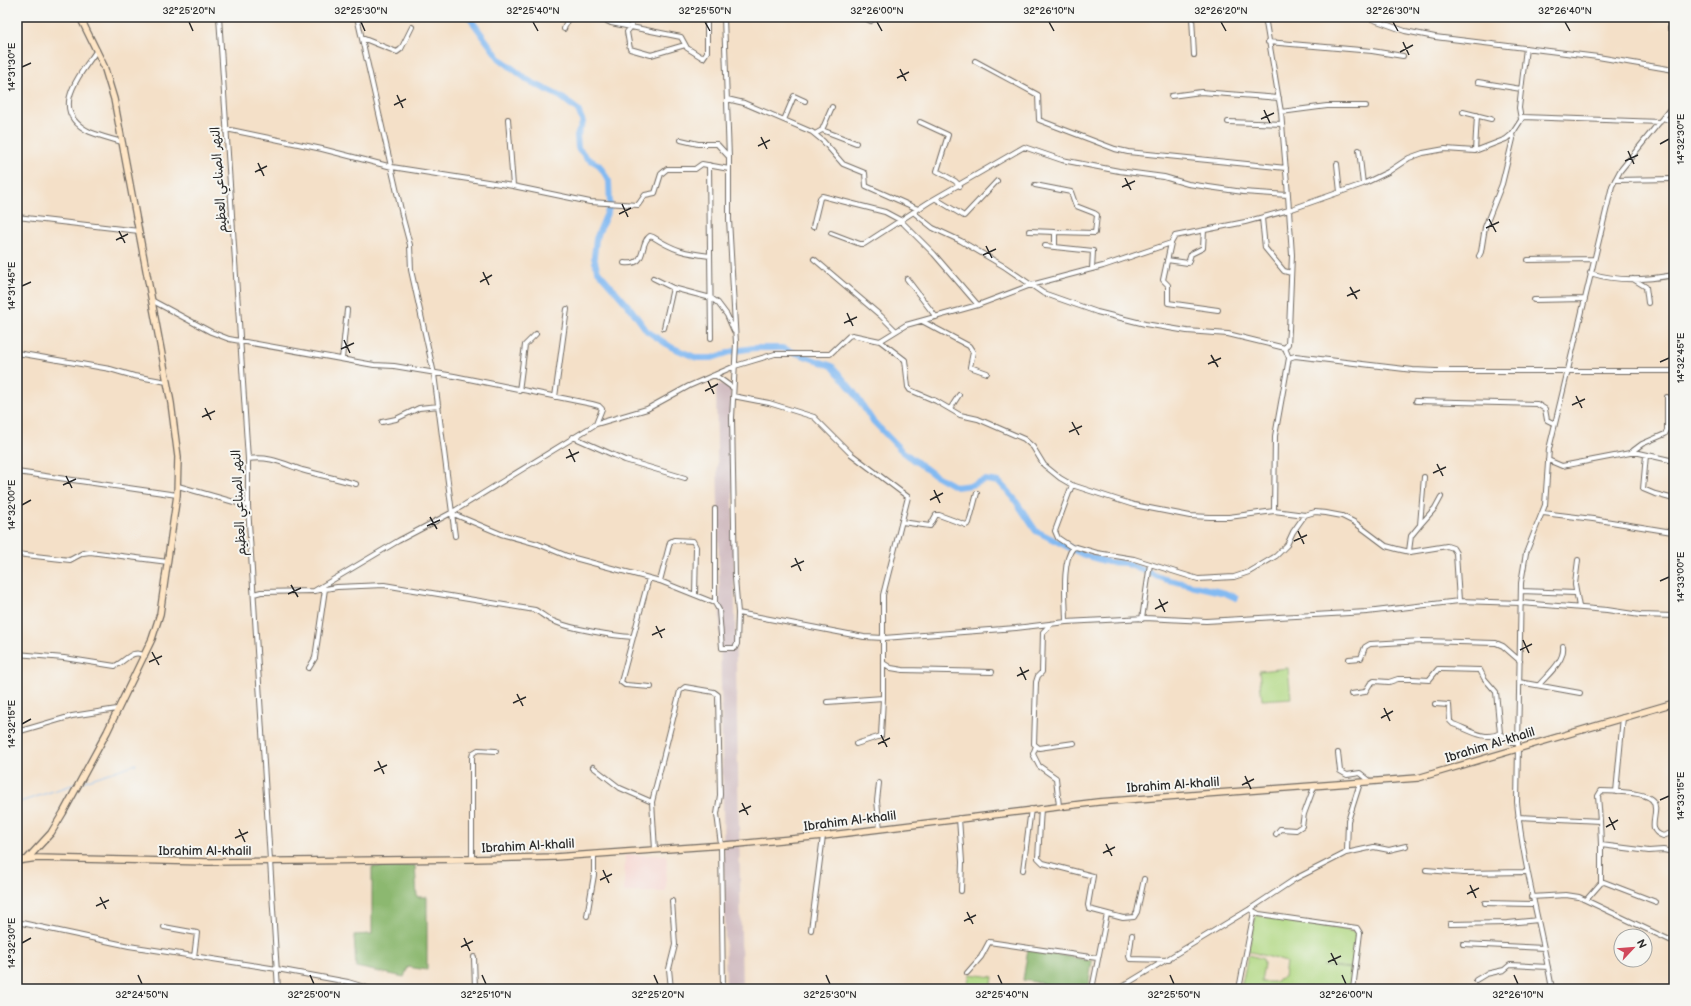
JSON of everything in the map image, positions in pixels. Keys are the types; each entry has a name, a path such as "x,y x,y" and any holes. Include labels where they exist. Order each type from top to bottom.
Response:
{"street":[{"path":"28,858 51,833 63,813 145,656 160,614 178,486 175,427 153,301 111,88 97,50 80,17"},
{"name":"النهر الصناعي العظيم","path":"219,17 248,459 248,506 278,989"},
{"path":"357,17 410,245 411,270 434,374 439,406 455,536"},
{"path":"564,29 568,17"},
{"path":"598,17 611,23 680,36 685,46 701,58 706,56 707,17"},
{"path":"632,17 630,27 627,32 630,49 651,55 685,46"},
{"path":"714,509 715,602 719,610 722,648 735,648 737,644 738,612 735,578 733,396 735,333 729,218 730,158 724,17"},
{"path":"863,17 871,21"},
{"path":"1192,17 1194,55"},
{"path":"1264,17 1281,112 1291,242 1288,341 1285,348 1289,358 1274,436 1274,511"},
{"path":"1366,17 1404,31 1435,38 1526,48 1674,70"},
{"path":"362,38 397,52 401,49 412,27"},
{"path":"1268,42 1372,51 1403,56"},
{"path":"1521,119 1519,108 1520,89 1526,48"},
{"path":"97,50 73,84 69,96 70,108 76,122 82,128 122,142"},
{"path":"975,61 1038,95 1039,120 1115,149 1140,154 1286,168"},
{"path":"1478,82 1520,89"},
{"path":"1171,96 1201,92 1279,98"},
{"path":"784,120 794,96 805,101"},
{"path":"727,99 744,103 815,134 843,164 865,173 865,186 915,211 933,228 995,261 1042,293 1113,316 1158,326 1228,334 1285,348"},
{"path":"1552,989 1538,920 1526,872 1518,817 1516,782 1520,682 1521,592 1526,553 1545,505 1548,460 1555,424 1608,201 1615,180 1674,104"},
{"path":"1281,112 1327,106 1366,106"},
{"path":"815,134 822,130 832,107"},
{"path":"1463,112 1491,119"},
{"path":"1475,151 1477,115"},
{"path":"1218,310 1168,303 1168,286 1163,280 1171,243 1176,236 1262,218 1289,210 1363,184 1388,172 1409,158 1423,153 1445,149 1475,151 1506,139 1512,134 1521,119 1527,116 1662,120 1674,122"},
{"path":"508,119 514,186"},
{"path":"920,122 948,135 937,170 955,181 960,186"},
{"path":"1228,122 1282,124"},
{"path":"226,129 322,149 392,167 514,186 590,202 636,206 645,195 655,193 664,170 675,167 695,169 702,164 729,170"},
{"path":"822,130 856,143"},
{"path":"1479,256 1488,219 1495,206 1502,184 1513,139 1512,134"},
{"path":"680,140 698,144 717,144 730,158"},
{"path":"831,233 863,244 936,198 960,186 1024,147 1062,160 1119,171 1164,177 1188,184 1243,192 1288,195"},
{"path":"1359,150 1363,184"},
{"path":"1336,164 1340,192"},
{"path":"709,165 711,338"},
{"path":"1615,180 1674,179"},
{"path":"936,198 964,216 997,181"},
{"path":"1029,231 1095,233 1096,213 1076,206 1070,191 1035,185"},
{"path":"813,227 820,198 822,196 886,212 900,220 934,254 978,304"},
{"path":"17,217 139,231"},
{"path":"1262,218 1265,248 1284,271 1291,273"},
{"path":"1167,260 1188,263 1191,254 1203,248 1204,230"},
{"path":"1055,232 1055,246"},
{"path":"624,263 633,263 638,260 643,252 646,239 650,236 679,251 710,256"},
{"path":"880,340 906,325 978,304 1031,285 1092,269 1171,243"},
{"path":"1045,246 1094,251 1092,269"},
{"path":"814,259 881,316 895,330"},
{"path":"1528,260 1594,259"},
{"path":"1590,273 1616,280 1674,275"},
{"path":"653,278 673,288 711,298 723,308 735,333"},
{"path":"907,279 936,317"},
{"path":"1633,279 1646,287 1648,304"},
{"path":"664,328 673,288"},
{"path":"1534,300 1584,299"},
{"path":"153,301 216,334 240,341 434,374 599,406 602,410 596,424"},
{"path":"342,359 347,310"},
{"path":"555,397 567,310"},
{"path":"922,321 969,346 973,352 970,367 987,373"},
{"path":"519,391 525,345 536,334"},
{"path":"314,591 398,541 451,513 596,424 647,409 689,386 735,366 774,354 830,354 848,336 852,335 880,340 905,360 908,387 910,390 968,418 978,419 1024,439 1033,447 1044,465 1072,485 1134,505 1190,516 1229,517 1274,511 1305,515 1315,512 1342,516 1364,527 1386,546 1409,552 1447,546 1452,548 1456,553 1459,601"},
{"path":"17,353 110,369 134,376 167,382"},
{"path":"1289,358 1295,356 1412,370 1674,371"},
{"path":"715,375 733,388"},
{"path":"950,409 959,395"},
{"path":"733,396 769,403 814,417 851,454 908,498 883,596 884,638 881,736 856,744"},
{"path":"1630,453 1642,444 1665,434 1667,430 1667,397"},
{"path":"1416,401 1537,404 1545,409 1547,420 1555,424"},
{"path":"382,422 396,419 419,408 439,406"},
{"path":"574,437 625,460 685,478"},
{"path":"1548,460 1562,466 1630,453 1674,461"},
{"path":"1646,455 1643,489 1650,493 1674,499"},
{"path":"248,459 262,458 284,462 301,470 356,484"},
{"path":"17,472 177,494"},
{"path":"1420,525 1424,477"},
{"path":"1072,485 1055,531 1058,538 1073,548 1076,547 1150,564 1189,578 1206,580 1234,577 1249,572 1267,563 1284,548 1305,515"},
{"path":"178,486 248,506"},
{"path":"902,522 930,526 936,515 939,514 966,525 968,523 977,493"},
{"path":"1409,552 1411,536 1435,508 1441,497"},
{"path":"451,513 501,534 538,544 567,556 660,581 715,602"},
{"path":"1543,513 1593,519 1672,532"},
{"path":"660,581 670,542 674,540 693,541 696,547 695,595"},
{"path":"1066,622 1067,565 1073,548"},
{"path":"17,554 70,560 90,552 168,562"},
{"path":"1578,560 1575,593 1579,607"},
{"path":"1142,619 1150,564"},
{"path":"649,578 621,682 625,685 651,687"},
{"path":"254,594 280,591 314,591 370,585 402,587 534,610 552,621 561,624 608,634 633,637"},
{"path":"308,668 315,658 325,589"},
{"path":"1521,592 1575,593"},
{"path":"738,612 864,637 884,638 1066,622 1142,619 1206,621 1367,612 1459,601 1579,607 1640,615 1674,616"},
{"path":"1051,624 1043,632 1042,672 1038,676 1036,682 1034,744 1036,746 1033,754 1039,766 1056,778 1059,806"},
{"path":"1349,659 1361,658 1365,647 1370,644 1444,641 1500,644 1520,661"},
{"path":"1539,685 1559,661 1563,654 1564,646"},
{"path":"17,654 64,658 114,666 136,652 145,656"},
{"path":"883,663 891,668 903,670 992,672"},
{"path":"1351,694 1365,692 1374,681 1388,682 1398,679 1429,680 1438,669 1480,670 1484,678 1496,692 1500,733 1511,742 1518,742"},
{"path":"1520,682 1580,693"},
{"path":"655,850 652,802 680,691 685,687 714,692 718,695 720,736 720,795 716,814 721,845 723,989"},
{"path":"827,702 883,698"},
{"name":"Ibrahim Al-khalil","path":"17,861 28,858 146,862 472,860 655,850 823,836 1031,809 1145,797 1314,787 1426,776 1674,702"},
{"path":"1435,704 1449,705 1450,721 1453,724 1480,735 1496,736 1500,733"},
{"path":"17,732 72,716 117,708"},
{"path":"1616,792 1623,717"},
{"path":"1036,746 1039,748 1074,743"},
{"path":"472,860 472,757 473,753 478,750 496,751"},
{"path":"1338,753 1340,771 1347,775 1360,773 1372,782"},
{"path":"593,767 620,788 652,802"},
{"path":"879,783 877,801 880,828"},
{"path":"1346,853 1348,821 1360,783"},
{"path":"1276,834 1280,829 1296,830 1302,826 1304,814 1314,787"},
{"path":"1587,899 1601,883 1599,793 1601,791 1636,793 1649,797 1655,804 1654,830 1659,835 1663,836 1674,832"},
{"path":"1041,808 1038,849 1039,859 1043,862 1093,876 1088,908 1107,914 1129,918 1136,915 1144,879"},
{"path":"1023,870 1031,809"},
{"path":"1518,817 1600,821"},
{"path":"959,818 962,862 961,891"},
{"path":"811,930 823,836"},
{"path":"1601,845 1649,851 1667,850 1674,852"},
{"path":"1118,989 1252,911 1295,879 1346,853 1374,847 1389,850 1406,846"},
{"path":"586,916 594,876 594,854"},
{"path":"1426,870 1464,873 1526,872"},
{"path":"1601,883 1610,884 1656,902"},
{"path":"1532,897 1566,895 1587,899 1674,942"},
{"path":"671,989 669,969 675,945 672,901"},
{"path":"1485,903 1533,904"},
{"path":"1239,989 1252,911"},
{"path":"1252,911 1358,929 1360,934 1353,989"},
{"path":"1092,989 1107,914"},
{"path":"1450,924 1508,923 1538,920"},
{"path":"17,922 129,946 277,969 348,982 371,989"},
{"path":"164,927 197,932 194,957"},
{"path":"1132,935 1130,958 1169,960"},
{"path":"967,973 981,957 989,942 1097,958"},
{"path":"1463,944 1544,948"},
{"path":"474,958 475,989"},
{"path":"1476,980 1486,974 1504,970 1510,965 1548,967"}],"shaded area":[{"path":"719,384 728,385 731,390 742,989 726,989 716,387"},
{"path":"625,855 667,855 666,892 624,892"}],"green space":[{"path":"1288,668 1291,698 1262,700 1259,671"},
{"path":"415,865 417,897 427,897 427,970 408,967 404,977 356,967 354,935 372,934 372,867"},
{"path":"1256,915 1358,932 1355,968 1323,966 1353,969 1350,989 1241,988 1248,956 1250,955 1263,959 1264,964 1261,982 1276,982 1278,979 1284,977 1286,962 1248,951"},
{"path":"1028,949 1092,961 1088,989 1075,989 1023,980"},
{"path":"970,974 993,977 991,989 966,989"}],"waterway":[{"path":"469,17 499,58 529,81 561,97 578,110 583,122 577,136 578,148 587,158 599,165 609,181 610,206 596,239 594,257 597,270 631,309 647,331 671,347 697,358 712,358 734,351 754,348 782,348 832,366 853,391 872,420 902,451 933,474 956,487 971,485 985,480 999,482 1013,497 1036,531 1084,555 1108,562 1125,563 1164,579 1225,593 1236,598"},
{"path":"82,782 136,764"},
{"path":"17,803 75,784"}]}
